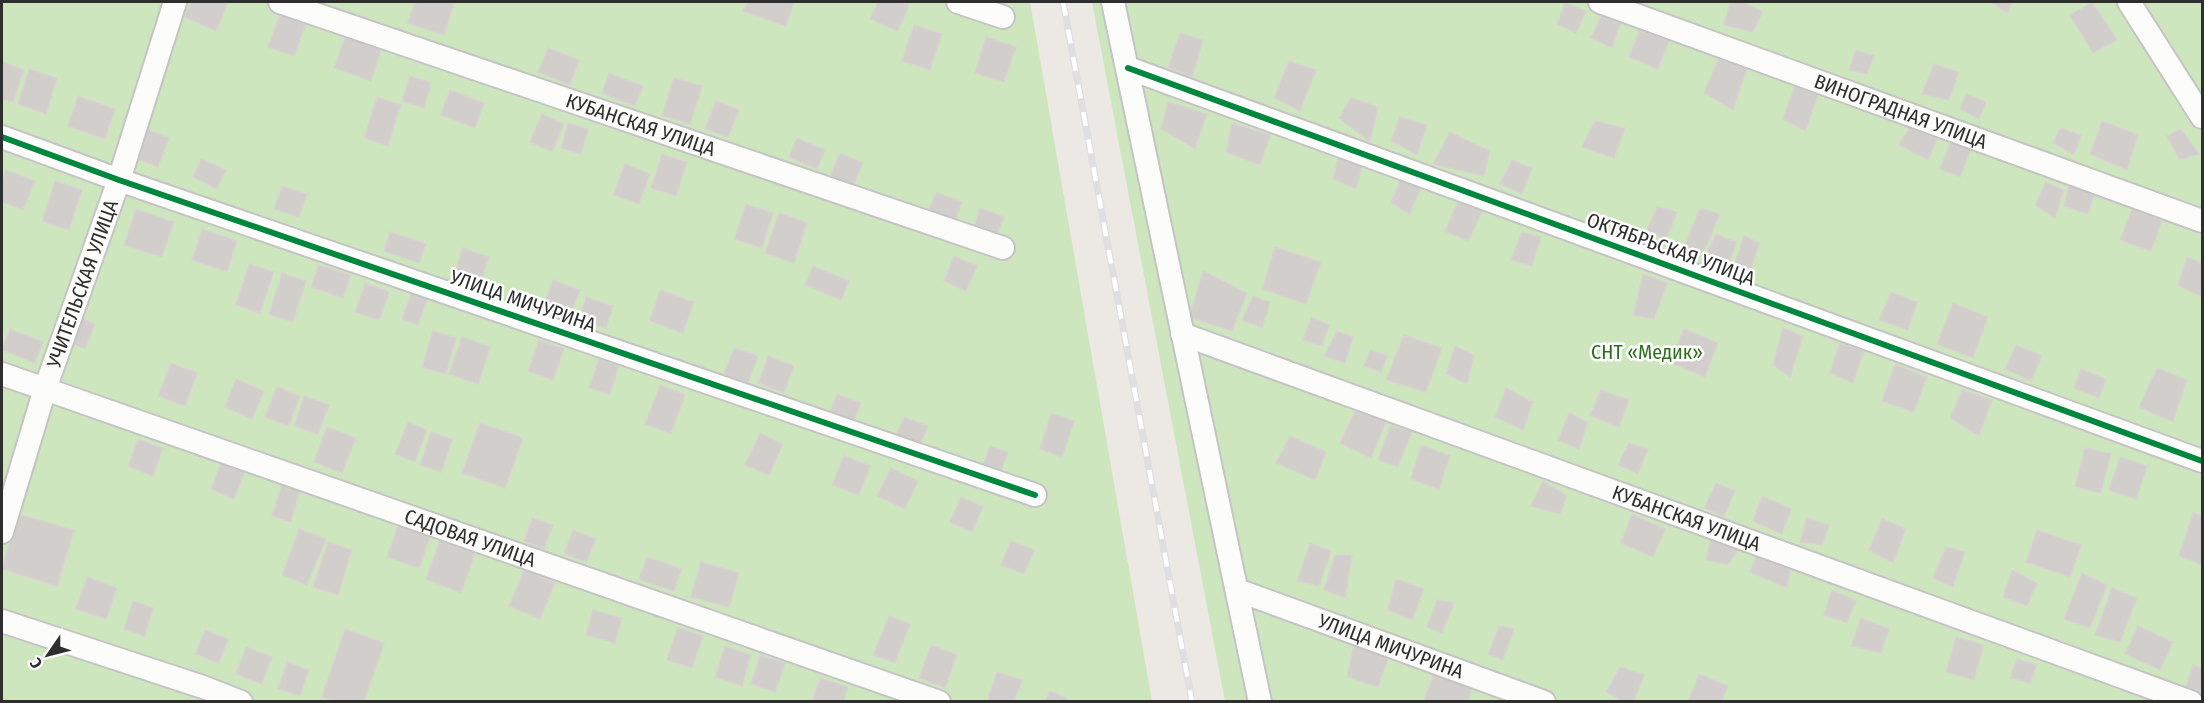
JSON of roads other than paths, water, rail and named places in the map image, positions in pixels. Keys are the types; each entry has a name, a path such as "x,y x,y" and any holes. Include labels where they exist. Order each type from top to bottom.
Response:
{"street":[{"name":"УЧИТЕЛЬСКАЯ УЛИЦА","path":"2,532 45,389 119,180 175,2"},
{"name":"КУБАНСКАЯ УЛИЦА","path":"280,2 1003,248"},
{"path":"958,2 1004,17"},
{"path":"1113,2 1260,702"},
{"name":"ВИНОГРАДНАЯ УЛИЦА","path":"1599,2 2202,221"},
{"path":"2139,5 2202,117"},
{"name":"ОКТЯБРЬСКАЯ УЛИЦА","path":"1128,68 2202,461"},
{"name":"УЛИЦА МИЧУРИНА","path":"2,137 119,180 1035,495"},
{"name":"КУБАНСКАЯ УЛИЦА","path":"1182,334 2191,702"},
{"name":"САДОВАЯ УЛИЦА","path":"2,374 939,702"},
{"name":"УЛИЦА МИЧУРИНА","path":"1237,590 1544,702"},
{"path":"2,621 203,687 241,702"}],"railway":[{"path":"1063,2 1192,702"}],"park label":[{"name":"СНТ «Медик»","path":"1647,352"}]}
